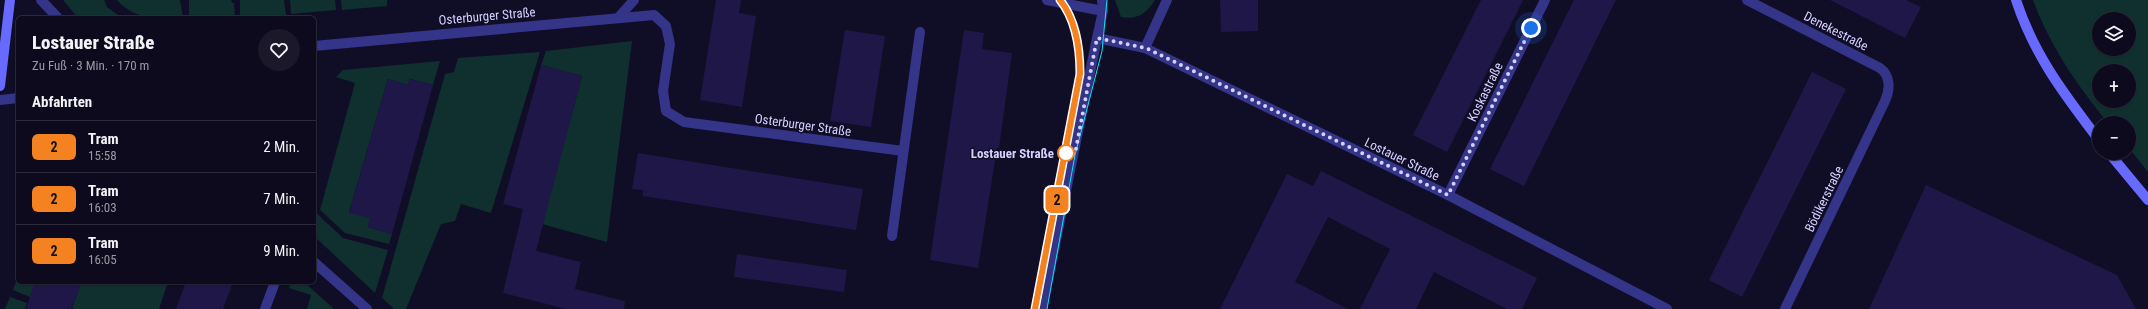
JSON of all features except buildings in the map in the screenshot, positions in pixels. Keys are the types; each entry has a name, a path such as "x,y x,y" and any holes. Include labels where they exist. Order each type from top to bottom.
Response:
{"main road":[{"path":"0,86 10,0"},
{"path":"2016,0 2025,28 2047,69 2092,130"},
{"path":"2115,160 2148,200"}],"street":[{"path":"40,0 56,16"},
{"path":"618,18 634,0"},
{"path":"1047,0 1103,11"},
{"path":"1089,0 1103,11"},
{"path":"1042,309 1103,11 1102,0"},
{"path":"1146,48 1167,0"},
{"name":"Koskastraße","path":"1448,195 1545,0"},
{"name":"Denekestraße","path":"1747,0 1882,70 1888,81 1888,92 1885,101"},
{"name":"Osterburger Straße","path":"316,46 654,15 666,26 670,44 663,91 666,111 684,122 903,151"},
{"path":"892,236 920,32"},
{"name":"Lostauer Straße","path":"1097,38 1146,48 1448,195 1667,309"},
{"path":"0,100 16,98"},
{"name":"Bödikerstraße","path":"1785,309 1885,101"},
{"path":"316,264 367,309"},
{"path":"265,309 274,284"}],"green space":[{"path":"63,0 104,0 107,7 119,16 76,16"},
{"path":"117,0 180,0 183,16 144,16 132,12"},
{"path":"189,0 231,0 232,3 234,3 235,16 189,16"},
{"path":"240,0 284,0 286,15 240,16"},
{"path":"290,0 335,0 336,10 291,14"},
{"path":"341,0 387,0 387,6 342,10"},
{"path":"1115,0 1155,0 1141,15 1127,18 1121,17"},
{"path":"2033,0 2148,0 2148,172 2136,157 2136,116 2103,116 2097,108 2136,108 2136,64 2092,64 2092,102 2075,80 2048,33"},
{"path":"632,41 607,242 542,224 582,76 541,65 546,51"},
{"path":"540,52 491,213 461,204 455,221 441,224 406,309 394,309 382,298 445,74 454,72 458,58"},
{"path":"440,61 433,85 410,79 408,85 388,79 349,212 370,218 368,227 392,234 389,244 345,233 320,210 355,83 336,77 343,70"},
{"path":"316,213 343,238 388,250 375,293 316,238"},
{"path":"16,282 16,284 34,284 30,297 13,290"},
{"path":"75,284 167,284 159,309 74,309 72,308 80,286"},
{"path":"290,284 306,284 334,309 307,309 311,295 289,288"},
{"path":"10,297 27,303 25,309 5,309"}],"tram line":[{"path":"1035,309 1080,74 1076,35 1070,16 1060,0"},
{"name":"2","path":"1035,309 1080,74 1079,52 1076,35 1070,17 1060,0"},
{"path":"1047,309 1075,155 1102,51 1107,0"}],"place":[{"name":"Lostauer Straße","path":"1066,153"}],"route":[{"path":"1066,153 1075,154 1097,38 1146,48 1448,195 1531,28"}]}
